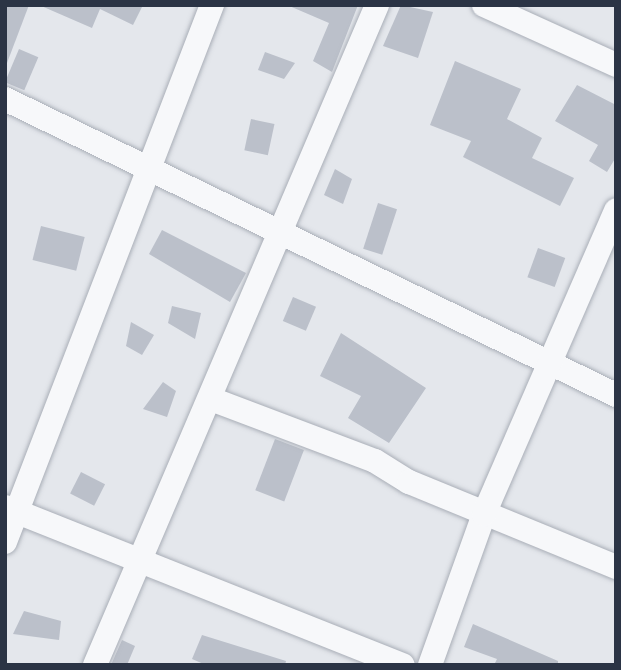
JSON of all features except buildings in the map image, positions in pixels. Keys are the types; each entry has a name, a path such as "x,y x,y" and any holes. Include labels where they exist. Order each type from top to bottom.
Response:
{"street":[{"path":"5,542 11,510 153,167 212,5"},
{"path":"95,665 142,562 376,5"},
{"path":"484,5 616,65"},
{"path":"5,99 153,167 278,236 616,395"},
{"path":"430,665 484,514 554,364 616,210"},
{"path":"211,399 375,461 484,514 616,568"},
{"path":"11,510 403,665"}]}
